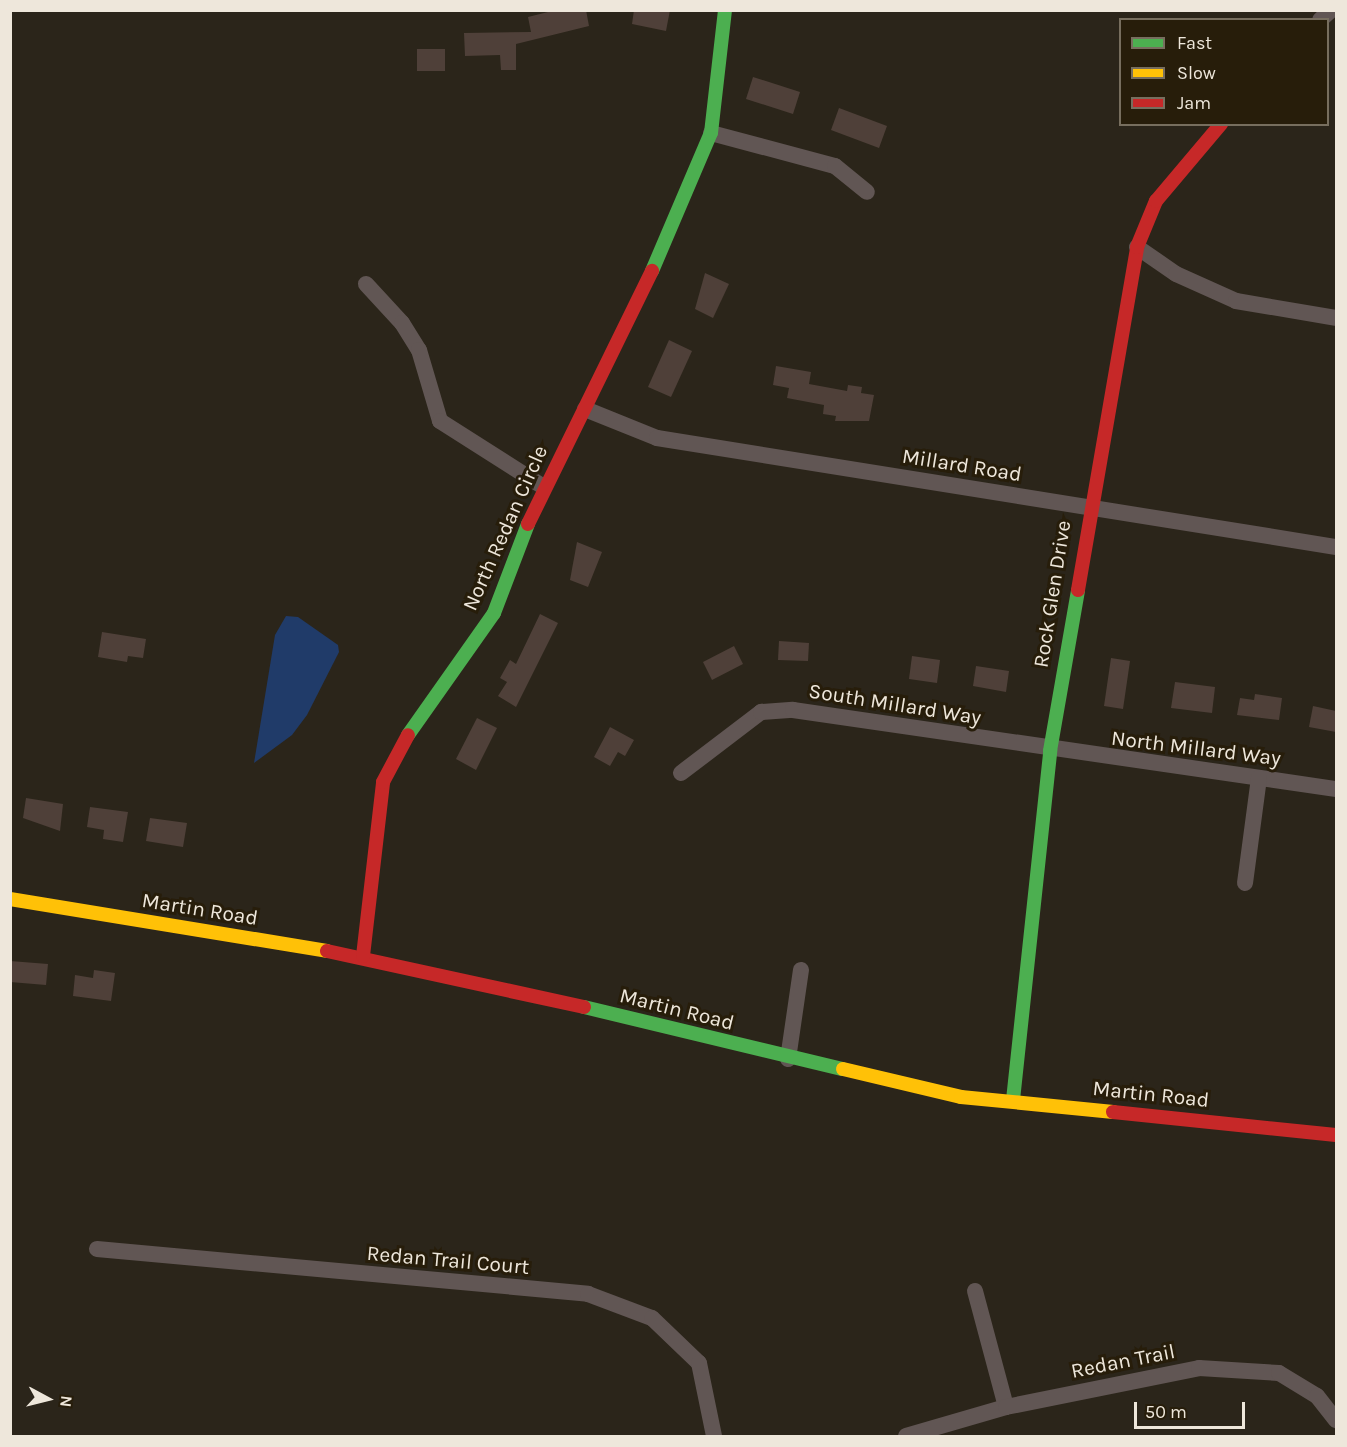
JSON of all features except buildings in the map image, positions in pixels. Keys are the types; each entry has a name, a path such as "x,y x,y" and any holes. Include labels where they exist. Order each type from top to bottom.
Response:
{"street":[{"name":"North Redan Circle","path":"363,956 383,782 410,732 494,613 542,486 585,409 659,257 711,133 725,10"},
{"name":"Rock Glen Drive","path":"1013,1100 1050,751 1089,508 1137,247 1156,201 1219,126"},
{"path":"711,133 835,166 867,192"},
{"path":"1137,247 1176,274 1236,301 1336,318"},
{"path":"366,284 402,323 418,350 440,421 542,486"},
{"name":"Millard Road","path":"585,409 657,438 1336,547"},
{"name":"South Millard Way","path":"681,773 761,712 831,714 1050,751"},
{"name":"North Millard Way","path":"1050,751 1336,789"},
{"path":"1245,883 1259,778"},
{"name":"Martin Road","path":"10,899 363,956 788,1059 961,1097 1013,1100 1336,1135"},
{"path":"788,1059 801,970"},
{"name":"Redan Trail Court","path":"97,1249 588,1294 652,1318 699,1363 714,1437"},
{"path":"975,1291 1006,1407"},
{"name":"Redan Trail","path":"906,1437 1006,1407 1199,1368 1240,1368 1299,1383 1336,1420"}],"water":[{"path":"286,616 298,617 338,645 339,652 307,715 292,735 254,763 275,635"}],"traffic: fast":[{"path":"652,271 711,133 725,10"},
{"path":"408,735 494,613 528,524"},
{"path":"1013,1100 1050,751 1078,590"},
{"path":"584,1007 843,1069"}],"traffic: slow":[{"path":"10,899 327,951"},
{"path":"843,1069 961,1097 1113,1112"}],"traffic: jam":[{"path":"1078,590 1137,247 1156,201 1219,126"},
{"path":"528,524 652,271"},
{"path":"363,956 383,782 408,735"},
{"path":"327,951 584,1007"},
{"path":"1113,1112 1336,1135"}]}
